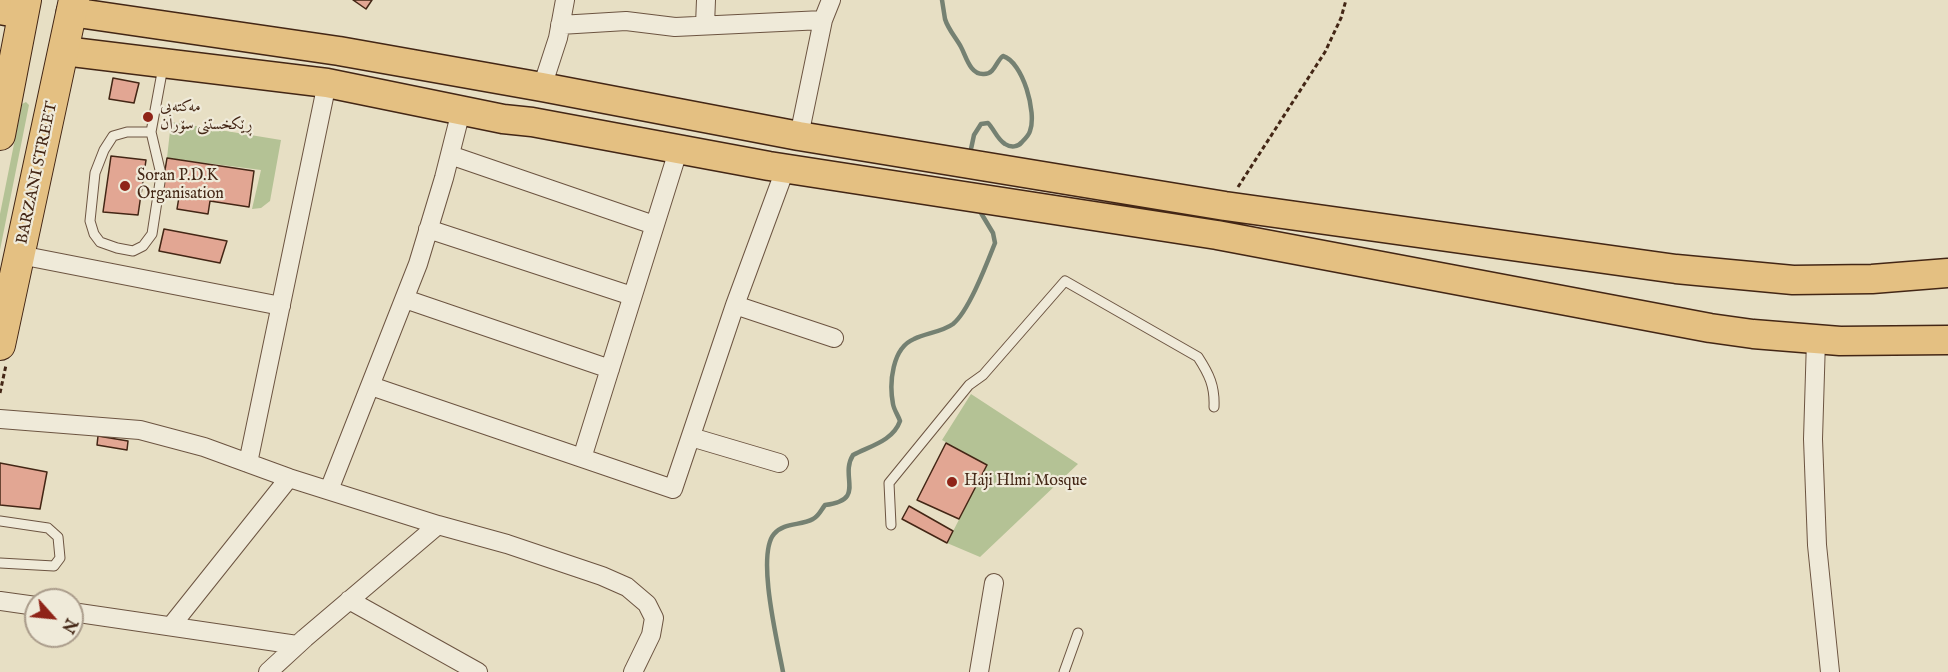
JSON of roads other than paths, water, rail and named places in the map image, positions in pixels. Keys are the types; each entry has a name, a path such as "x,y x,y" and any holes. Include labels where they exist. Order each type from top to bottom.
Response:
{"highway":[{"path":"0,135 7,51 16,8 72,6"},
{"name":"BARZANI STREET","path":"0,345 72,6"},
{"path":"7,51 64,51"}],"main road":[{"path":"72,6 542,87 799,136 1225,206 1745,277 1833,280 1948,273"},
{"path":"64,51 327,83 461,111 678,151 1217,235 1710,328 1816,340 1883,342 1948,340"},
{"path":"1217,235 1225,206"}],"street":[{"path":"542,87 565,0"},
{"path":"705,25 706,0"},
{"path":"799,136 823,20 831,0"},
{"path":"560,25 626,21 675,27 823,20"},
{"path":"248,463 327,83"},
{"path":"329,490 405,299 428,229 461,111"},
{"path":"582,458 678,151"},
{"path":"450,155 654,225"},
{"path":"371,386 673,489 735,305 786,167"},
{"path":"428,229 632,296"},
{"path":"20,255 281,306"},
{"path":"405,299 610,369"},
{"path":"735,305 834,338"},
{"path":"1816,340 1813,439 1817,545 1830,672"},
{"path":"0,419 140,430 204,447 289,478 438,525 507,544 602,576 627,587 646,604 654,618 651,635 633,672"},
{"path":"691,436 778,463"},
{"path":"171,626 289,478"},
{"path":"268,672 438,525"},
{"path":"979,672 994,583"},
{"path":"349,600 478,672"},
{"path":"0,601 24,604"},
{"path":"84,614 297,645"}],"lane":[{"path":"151,132 127,132 113,136 104,150 95,173 90,221 94,234 100,242 133,251 143,246 152,234 160,170 151,132 164,62"},
{"path":"891,525 889,483 969,385 983,375 1065,281 1198,357 1215,391 1214,407"},
{"path":"0,521 48,528 58,537 60,558 54,566 0,563"},
{"path":"1064,672 1078,633"}],"waterway":[{"path":"942,0 946,23 972,68 979,73 991,72 1003,56 1017,68 1030,101 1032,123 1027,137 1020,144 1016,146 1005,144 988,123 981,124 974,135 971,149"},
{"path":"783,672 770,600 767,560 769,545 778,530 813,519 825,505 845,498 849,493 849,463 853,455 887,438 897,428 900,421 892,396 892,377 901,350 914,339 949,327 959,318 977,286 995,243 993,233 978,208"}],"place":[{"name":"مەکتەبی ڕێکخستنی سۆران","path":"148,117"},
{"name":"Soran P.D.K Organisation","path":"125,186"},
{"name":"Haji Hlmi Mosque","path":"952,482"}]}
